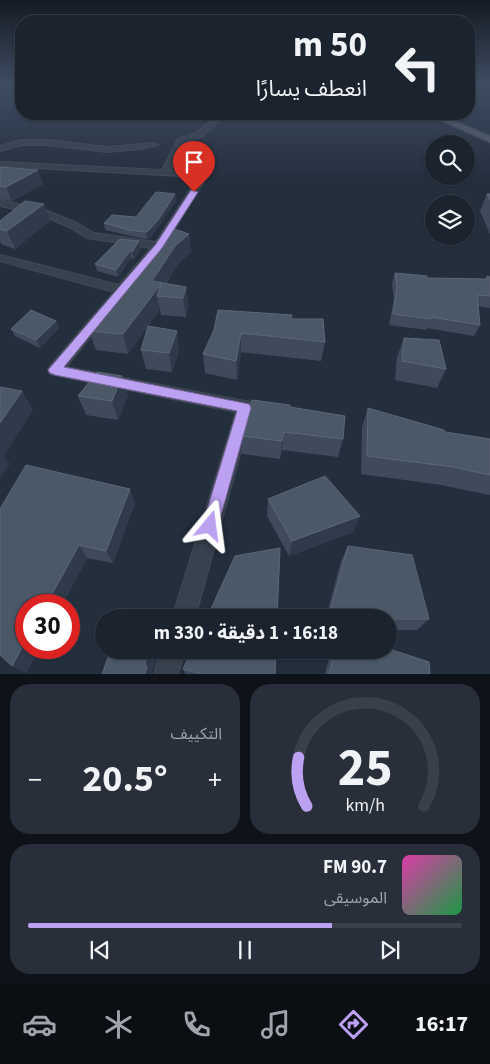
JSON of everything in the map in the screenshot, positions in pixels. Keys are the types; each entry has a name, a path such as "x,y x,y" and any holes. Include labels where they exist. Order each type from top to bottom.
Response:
{"main road":[{"path":"445,120 490,139"},
{"path":"461,120 490,132"}],"street":[{"path":"165,173 181,141 199,135 216,120"},
{"path":"0,149 6,144 14,143 50,143 100,149 128,149 154,146"},
{"path":"0,164 204,175 159,246 55,370 245,408 186,609"},
{"path":"0,202 32,210 73,225 91,236 159,246"},
{"path":"16,220 32,210"},
{"path":"0,258 122,290"},
{"path":"166,674 170,659"}],"building":[{"path":"0,167 38,170 6,187 0,186"},
{"path":"156,192 175,194 158,220 146,232 129,230 104,223 112,215 136,217"},
{"path":"25,201 44,204 7,231 0,229 0,221"},
{"path":"169,227 189,234 175,246 152,281 186,287 183,298 157,296 161,284 123,334 89,331 108,307 112,308 133,282 159,244 156,243"},
{"path":"120,239 139,241 116,270 95,264"},
{"path":"395,273 427,276 427,278 488,279 487,276 490,277 490,296 477,295 480,325 431,317 431,319 393,314 397,287"},
{"path":"31,310 56,321 36,340 11,329"},
{"path":"218,310 292,315 291,319 323,319 325,342 241,333 236,361 203,354 214,330"},
{"path":"148,326 177,331 169,353 141,350"},
{"path":"404,338 439,340 446,369 402,361"},
{"path":"97,372 122,376 112,401 78,396"},
{"path":"0,387 22,391 0,423"},
{"path":"252,400 290,405 290,407 345,416 343,439 284,432 282,441 242,436"},
{"path":"368,408 444,430 445,432 490,439 490,475 453,467 367,456"},
{"path":"26,465 130,489 106,551 79,545 52,594 15,594 16,659 12,666 0,655 0,509"},
{"path":"325,476 360,516 292,541 268,499"},
{"path":"348,546 412,555 429,619 397,619 397,609 330,609"},
{"path":"280,548 277,609 211,609 235,556"},
{"path":"397,652 429,662 430,674 329,674 333,659 397,659"},
{"path":"107,659 146,659 145,674 102,674"},
{"path":"188,659 276,659 275,674 201,674 183,669"}],"route":[{"path":"194,192 159,246 55,370 245,408 210,526"}]}
